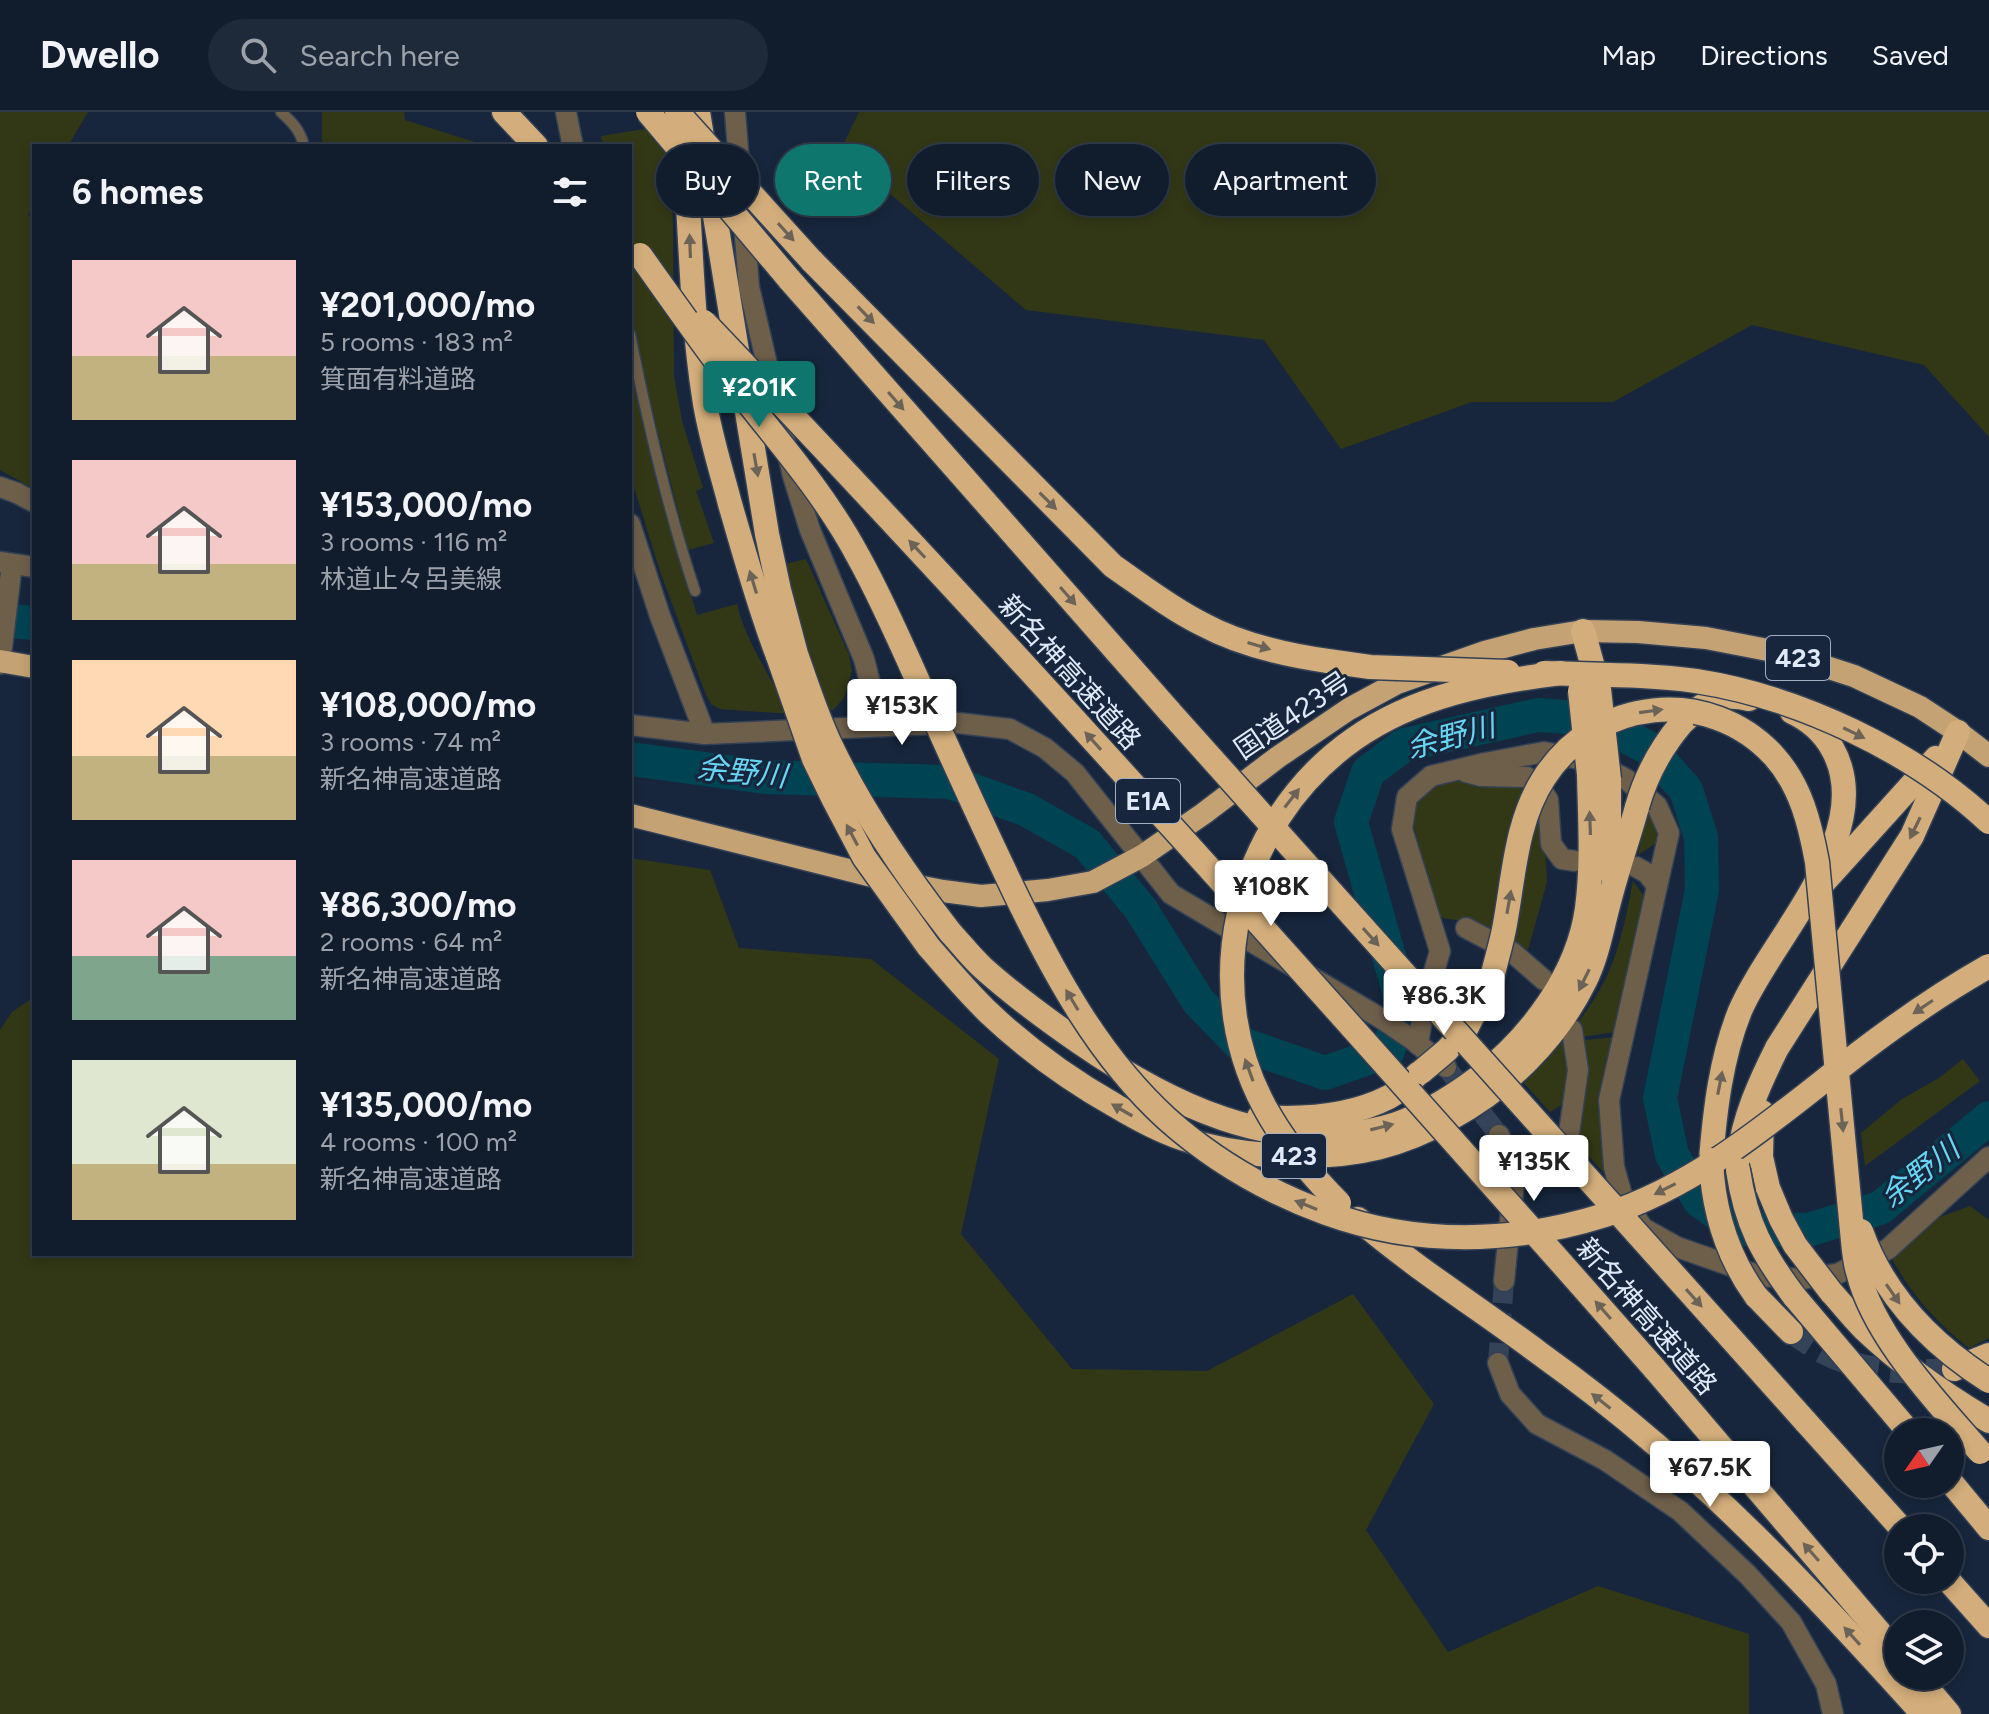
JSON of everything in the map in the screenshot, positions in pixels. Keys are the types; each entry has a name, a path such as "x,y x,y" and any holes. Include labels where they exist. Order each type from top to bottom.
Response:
{"highway":[{"path":"504,112 534,144"},
{"name":"新名神高速道路","path":"648,112 789,279 1170,712 1888,1514"},
{"path":"680,112 811,260 1113,566 1159,599 1204,625 1278,652 1370,667 1685,680 1733,688 1776,699 1820,717 1904,759 1989,822"},
{"name":"423","path":"680,112 694,311 704,402 766,625 787,655 858,797 897,859 950,932 1011,993 1117,1068 1171,1098 1251,1128 1292,1135 1320,1135 1383,1128 1410,1119 1468,1085 1502,1059 1546,1007 1576,949 1587,911 1599,777"},
{"name":"423","path":"698,112 767,534 779,590 787,655 814,759 864,857 928,946 988,1012 1023,1043 1060,1072 1142,1121 1180,1138 1230,1151 1327,1156 1391,1145 1422,1134 1481,1100 1532,1056 1585,982 1597,952 1608,906 1610,843 1599,777 1583,631"},
{"path":"635,250 808,479 857,552 996,853 1044,952 1077,1009 1118,1065 1167,1118 1211,1154 1253,1180 1303,1204 1347,1220 1395,1232 1443,1238 1521,1235 1609,1214 1689,1177 1730,1151 1915,1011 1989,966"},
{"name":"新名神高速道路","path":"635,250 963,598 1475,1165 1654,1368 1884,1638"},
{"name":"国道423号","path":"632,816 943,891 981,896 1093,882 1142,856 1278,757 1349,709 1397,683 1485,652 1534,639 1583,631 1706,638 1783,653 1854,676 1920,707 1989,756"},
{"path":"1,658 32,666"},
{"path":"1561,673 1510,679 1439,698 1390,718 1326,760 1303,784 1260,849 1246,887 1233,946 1231,979 1236,1027 1242,1049 1270,1116 1310,1173 1339,1203 1388,1245 1540,1353 1654,1442 1744,1524 1837,1619 1923,1714"},
{"path":"1608,906 1643,786 1666,742 1696,708 1713,699 1743,697 1801,716 1829,742 1839,760 1844,779 1845,800 1840,825 1805,904 1755,980 1739,1014 1721,1078 1711,1160 1712,1184 1731,1254 1756,1296 1791,1332"},
{"path":"1171,1098 1246,1116 1281,1118 1341,1113 1392,1096 1421,1072 1446,1059 1467,1027 1492,978 1522,827 1531,801 1557,761 1596,729 1643,711 1690,711 1737,726 1775,757 1792,780 1812,834 1822,902 1857,1271 1878,1320 1920,1380 1985,1457"},
{"path":"1805,904 1958,732"},
{"path":"1897,1418 1794,1296 1761,1247 1743,1200 1738,1170 1741,1135 1777,1048 1912,836 1958,732"},
{"path":"1777,1048 1767,1079 1761,1123 1761,1157 1768,1188 1795,1245 1863,1328 1899,1360 1952,1399 1989,1421"},
{"path":"1849,1198 1866,1245 1894,1296 1941,1347 1989,1381"},
{"path":"1954,1369 1989,1355"},
{"path":"1964,1498 1989,1528"},
{"path":"1960,1594 1989,1626"},
{"path":"1929,1690 1949,1714"}],"street":[{"path":"566,112 572,144"},
{"path":"735,112 749,287 793,476 810,530 864,659 881,726"},
{"path":"0,487 32,501"},
{"path":"632,530 660,616 705,734"},
{"path":"1,658 6,563 32,567"},
{"path":"632,725 705,734 958,723 1010,729 1045,748 1075,773 1171,894 1446,1059"},
{"path":"1416,1042 1440,951 1402,829 1407,797 1431,776 1544,752 1594,762 1626,779 1657,806 1669,833 1609,1100 1614,1167 1623,1199 1643,1228 1677,1247 1760,1276 1801,1279 1837,1274 1888,1249 1989,1157"},
{"path":"1459,769 1481,776 1527,777 1538,785 1548,800 1551,844 1562,859 1575,861"},
{"path":"1636,867 1647,873 1657,886"},
{"path":"1466,928 1512,952 1544,980"},
{"path":"1515,1172 1528,1171 1569,1133 1578,1070 1572,1030"},
{"path":"1499,1135 1515,1172 1504,1281"},
{"path":"1498,1363 1510,1394 1537,1424 1605,1460 1680,1511 1747,1574 1791,1622 1826,1684 1833,1714"}],"lane":[{"path":"281,112 295,125 303,144"},
{"path":"632,344 643,400 695,591"}],"green space":[{"path":"0,112 88,112 69,144 32,144 32,208 28,215 32,218 32,488 0,470"},
{"path":"322,112 404,112 405,120 478,144 322,144"},
{"path":"859,112 1989,112 1989,437 1924,365 1752,325 1613,402 1472,402 1341,449 1264,340 1026,310 916,216 1039,216 1039,144 907,144 907,208 891,195 891,144 843,144"},
{"path":"669,125 670,144 656,144 656,216 673,216 674,376 682,421 703,488 696,491 714,543 688,550 639,359 632,316 632,144 603,144 601,136"},
{"path":"632,365 673,536 697,615 737,604 748,636 775,687 785,691 806,657 785,564 806,559 849,655 852,671 844,698 833,710 804,715 720,709 711,704 661,574 632,481"},
{"path":"1463,779 1525,779 1542,798 1547,882 1528,950 1493,928 1437,917 1410,811 1428,783"},
{"path":"1647,811 1655,820 1659,841 1638,855"},
{"path":"632,858 710,870 739,948 871,959 999,1059 961,1234 1072,1369 1207,1371 1353,1294 1434,1404 1366,1530 1448,1652 1598,1586 1749,1634 1749,1714 0,1714 0,1030 12,1012 32,998 32,1256 632,1256"},
{"path":"1633,881 1647,900 1615,1032 1567,1039 1567,1083 1563,1104 1550,1112 1524,1083 1563,1041 1598,993 1617,949"},
{"path":"1617,1037 1599,1093 1600,1127 1608,1171 1605,1174 1570,1136 1587,1086 1585,1040"},
{"path":"1963,1059 1980,1081 1865,1166 1861,1133 1902,1099 1939,1078"},
{"path":"1970,1206 1989,1220 1989,1338 1969,1348 1923,1304 1888,1252 1921,1224"}],"waterway":[{"name":"余野川","path":"0,620 32,623"},
{"name":"余野川","path":"632,759 764,777 950,782 1027,810 1087,844 1140,908 1198,1001 1239,1043 1325,1073 1388,1051 1402,1009 1351,822 1368,772 1404,745 1538,715 1595,719 1650,749 1686,790 1701,837 1702,890 1660,1098 1672,1155 1700,1201 1740,1229 1808,1230 1880,1208 1989,1118"}],"tunnel":[{"path":"1446,1067 1499,1135"},
{"path":"1498,1363 1504,1281"},
{"path":"1791,1332 1838,1359 1871,1368 1904,1371 1954,1369"}]}
